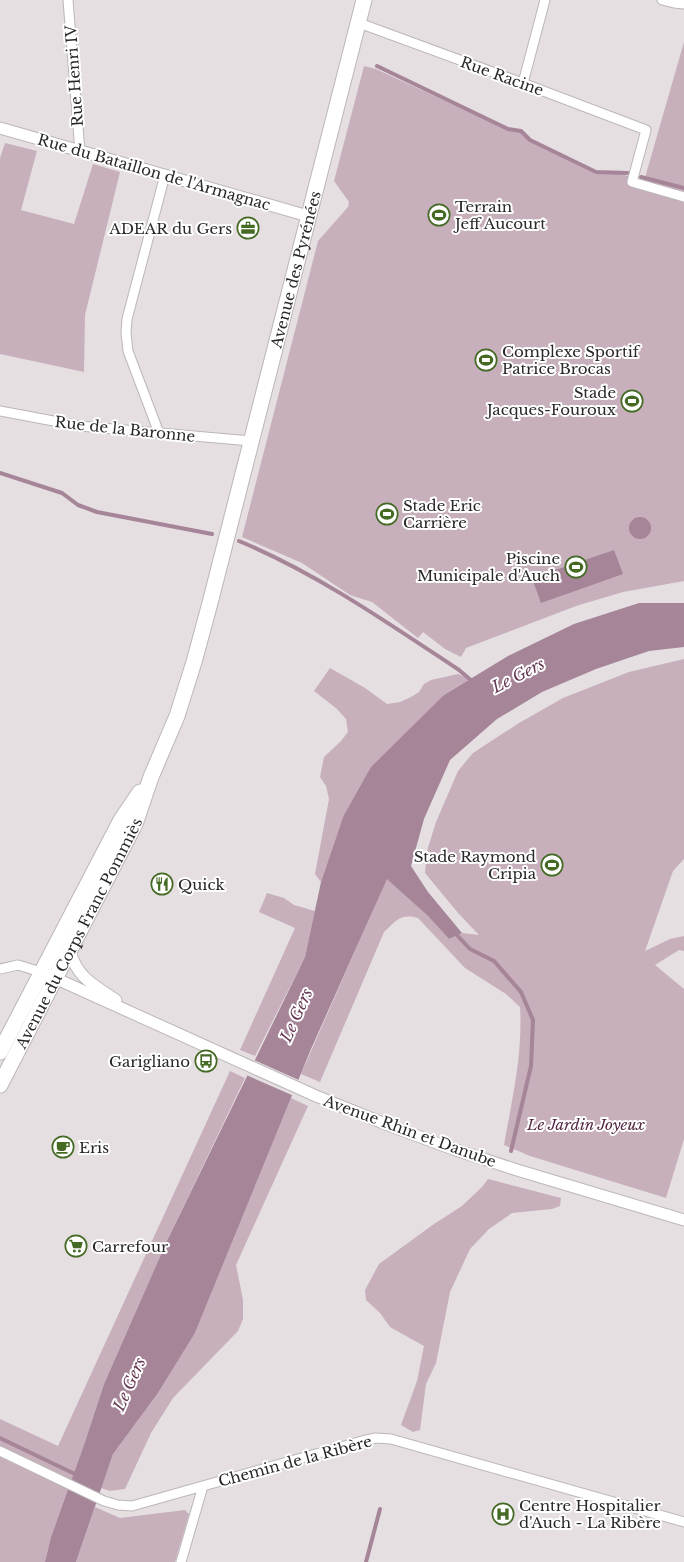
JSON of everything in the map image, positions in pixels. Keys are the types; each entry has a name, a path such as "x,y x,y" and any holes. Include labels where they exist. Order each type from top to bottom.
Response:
{"main road":[{"name":"Avenue des Pyrénées","path":"226,537 364,0"},
{"name":"Avenue du Corps Franc Pommiès","path":"0,1085 135,824 151,777 177,716 194,662 226,537"},
{"name":"Avenue du Corps Franc Pommiès","path":"0,1052 121,820 151,777"}],"street":[{"name":"Rue Henri IV","path":"68,0 80,152"},
{"path":"522,83 545,0"},
{"path":"662,0 684,4"},
{"name":"Rue Racine","path":"359,23 646,130 632,182 684,197"},
{"name":"Rue du Bataillon de l'Armagnac","path":"0,128 308,216"},
{"path":"159,433 128,351 126,333 165,175"},
{"name":"Rue de la Baronne","path":"0,410 61,423 250,441"},
{"name":"Avenue Rhin et Danube","path":"70,951 76,969 88,981 144,1019"},
{"path":"0,970 18,964 41,972"},
{"name":"Avenue Rhin et Danube","path":"41,972 316,1096 462,1152 684,1220"},
{"name":"Chemin de la Ribère","path":"0,1451 104,1501 132,1506 362,1441 376,1438 391,1439 684,1522"},
{"path":"181,1562 203,1486"}],"green space":[{"name":"Complexe Sportif Patrice Brocas","path":"684,42 684,581 623,592 576,606 466,648 461,657 445,649 423,632 418,638 372,602 350,595 302,563 242,537 318,241 348,207 349,202 334,181 364,66 376,69 508,130 520,132 530,141 596,174 621,174 644,181"},
{"path":"5,143 37,151 21,210 74,224 93,164 120,172 85,315 84,372 0,354 0,158"},
{"name":"Stade Raymond Cripia","path":"684,659 684,859 673,871 645,951 670,939 684,936 684,951 679,950 655,965 684,989 684,1139 666,1198 530,1156 504,1145 520,1042 520,1007 506,994 465,968 418,918 402,917 384,932 320,1082 301,1074 387,878 428,916 449,939 462,933 479,935 425,873 427,851 436,822 458,771 473,753 519,723 563,698 629,672"},
{"path":"330,668 365,688 387,704 400,702 411,697 431,680 458,674 470,679 444,695 343,817 321,882 315,874 329,799 326,786 320,777 324,757 348,732 346,719 337,709 314,691"},
{"path":"267,893 284,898 294,905 315,911 305,957 255,1056 240,1050 295,928 259,912"},
{"path":"230,1071 245,1078 166,1243 104,1384 51,1537 45,1562 0,1562 0,1419 58,1446"},
{"path":"291,1098 308,1106 236,1265 243,1300 243,1319 238,1331 173,1398 151,1433 125,1489 110,1491 101,1488 113,1454 158,1393 195,1333"},
{"path":"488,1179 561,1198 560,1206 552,1209 512,1213 489,1229 470,1249 450,1292 436,1363 426,1384 420,1430 413,1432 401,1425 417,1381 424,1346 390,1327 380,1313 366,1300 365,1290 379,1264 462,1206"},
{"path":"95,1507 120,1518 185,1510 189,1514 175,1562 76,1562"}],"water":[{"path":"640,517 650,524 651,528 644,538 640,539 630,532 629,528 636,518"},
{"path":"614,550 623,574 541,603 532,578"},
{"name":"Le Gers","path":"639,603 684,603 684,647 649,651 596,669 542,692 497,719 450,760 424,819 411,866 428,892 462,933 449,939 428,916 387,879 311,1049 195,1333 158,1393 113,1454 76,1562 45,1562 51,1537 104,1384 166,1243 305,957 321,882 343,817 371,767 444,695 508,656 574,624"}],"pier":[{"path":"252,1059 301,1081 294,1096 244,1074"}],"waterway":[{"path":"377,66 508,129 521,131 530,140 596,172 628,173"},
{"path":"641,177 684,188"},
{"path":"0,473 62,493 78,505 97,512 212,534"},
{"path":"239,541 297,568 352,600 459,670 472,681"},
{"path":"454,932 470,949 494,961 521,992 533,1020 531,1066 511,1151"},
{"path":"0,1438 77,1475"},
{"path":"366,1562 380,1509"}],"place":[{"name":"Terrain Jeff Aucourt","path":"439,215"},
{"name":"ADEAR du Gers","path":"248,228"},
{"name":"Complexe Sportif Patrice Brocas","path":"486,360"},
{"name":"Stade Jacques-Fouroux","path":"632,401"},
{"name":"Stade Eric Carrière","path":"387,514"},
{"name":"Piscine Municipale d'Auch","path":"576,567"},
{"name":"Stade Raymond Cripia","path":"552,865"},
{"name":"Quick","path":"162,884"},
{"name":"Garigliano","path":"206,1061"},
{"name":"Eris","path":"63,1147"},
{"name":"Carrefour","path":"76,1246"},
{"name":"Centre Hospitalier d'Auch - La Ribère","path":"503,1514"}],"park label":[{"name":"Le Jardin Joyeux","path":"586,1124"}]}
